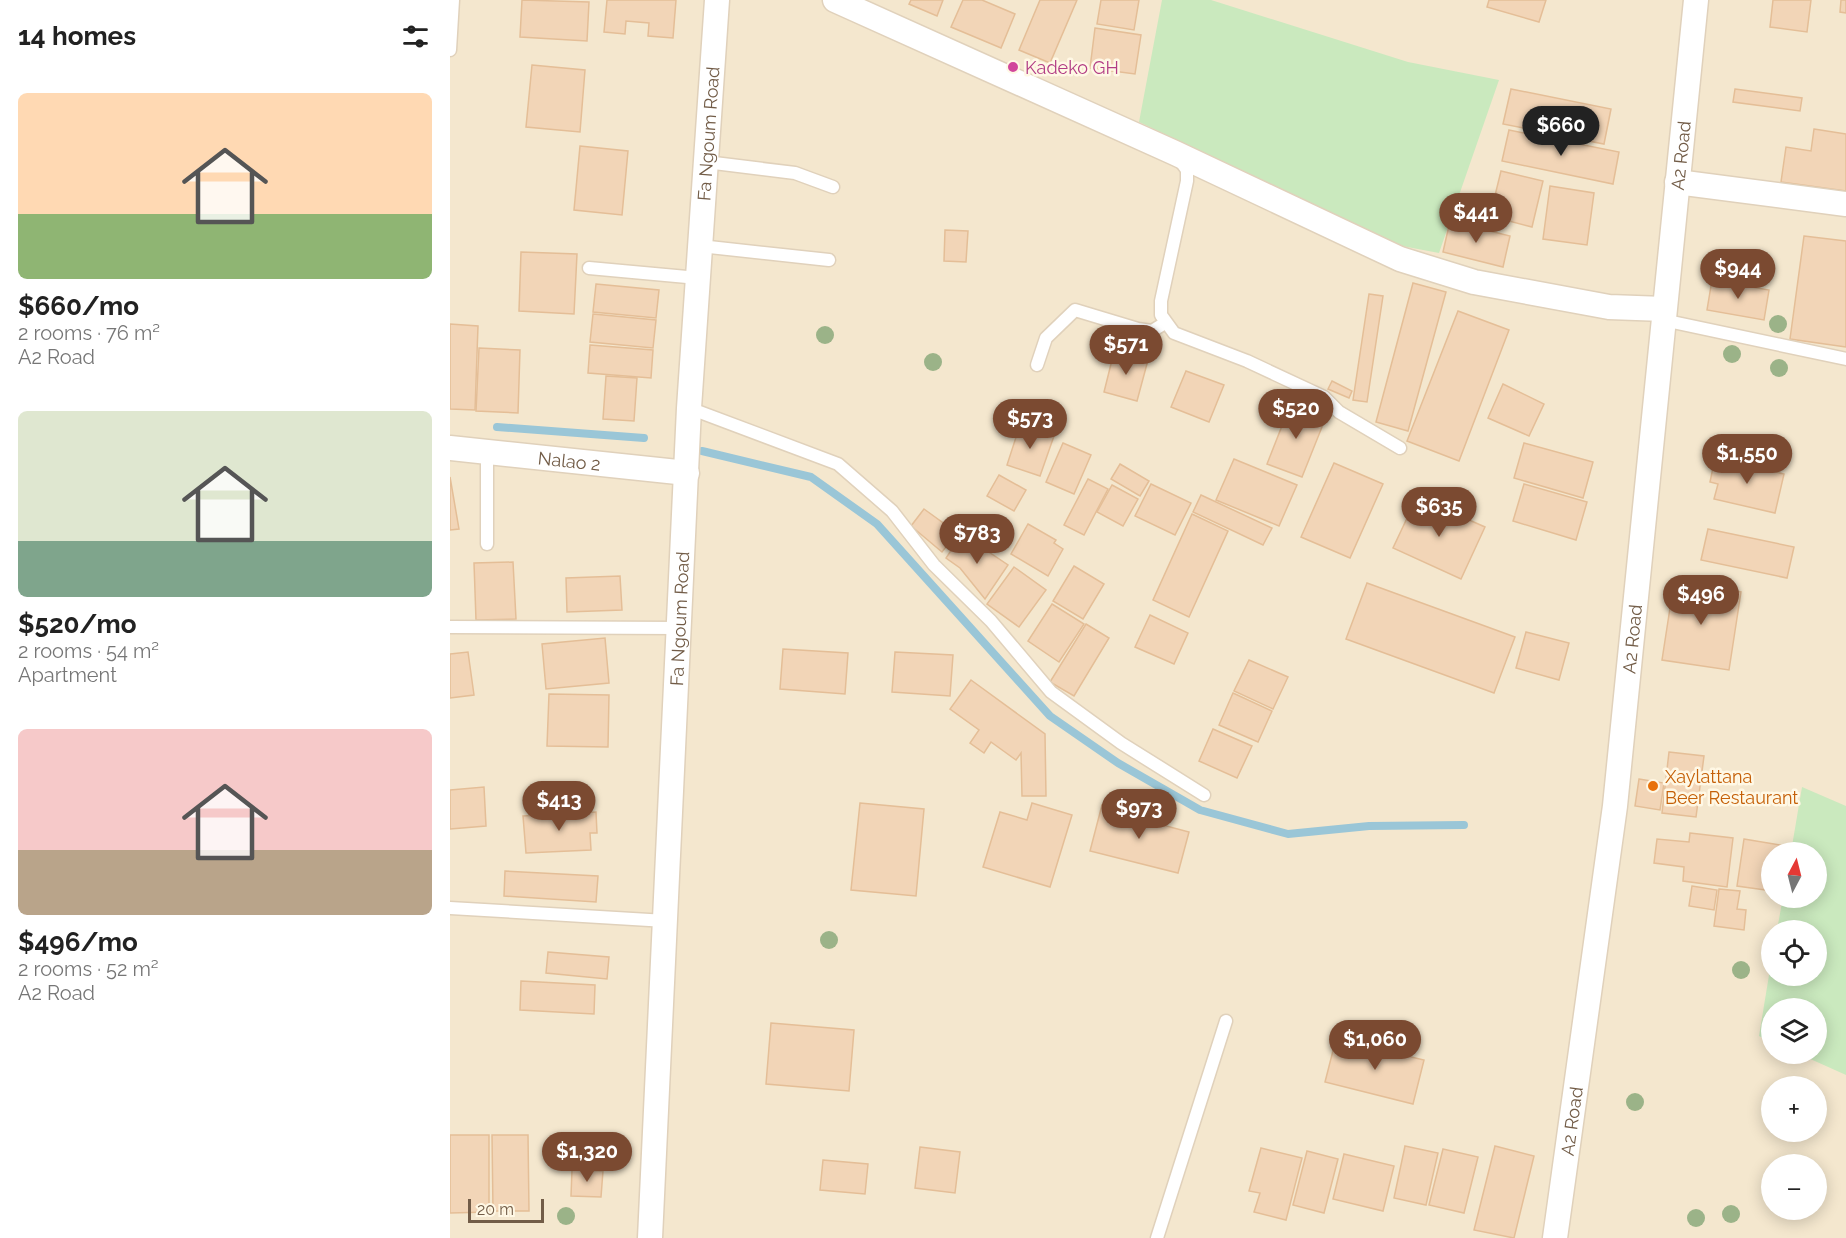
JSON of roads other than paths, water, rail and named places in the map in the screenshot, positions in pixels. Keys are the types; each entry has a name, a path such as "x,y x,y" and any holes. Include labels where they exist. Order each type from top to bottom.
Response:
{"street":[{"name":"Fa Ngoum Road","path":"650,1238 680,628 688,408 717,0"},
{"path":"835,0 1175,153 1400,259 1474,282 1663,315"},
{"name":"A2 Road","path":"1555,1238 1615,806 1696,0"},
{"path":"1677,182 1846,204"},
{"name":"Nalao 2","path":"450,448 687,473"}],"lane":[{"path":"450,50 453,0"},
{"path":"1175,153 1187,170 1187,181 1161,301 1161,315 1164,323 1174,333 1247,361 1324,397 1340,412 1400,448"},
{"path":"706,162 795,173 833,187"},
{"path":"700,246 829,260"},
{"path":"589,268 698,278"},
{"path":"1037,365 1046,338 1075,310 1138,329 1152,331 1164,323"},
{"path":"1663,315 1846,359"},
{"path":"688,408 838,464 892,511 934,565 991,621 1051,692 1121,742 1204,795"},
{"path":"487,452 487,544"},
{"path":"450,627 680,628"},
{"path":"450,908 666,921"},
{"path":"1157,1238 1226,1021"}],"waterway":[{"path":"497,427 644,438"},
{"path":"702,451 811,477 877,524 1050,716 1118,763 1200,810 1288,834 1369,826 1464,825"}],"place":[{"name":"Kadeko GH","path":"1013,67"},
{"name":"Xaylattana Beer Restaurant","path":"1653,786"}]}
